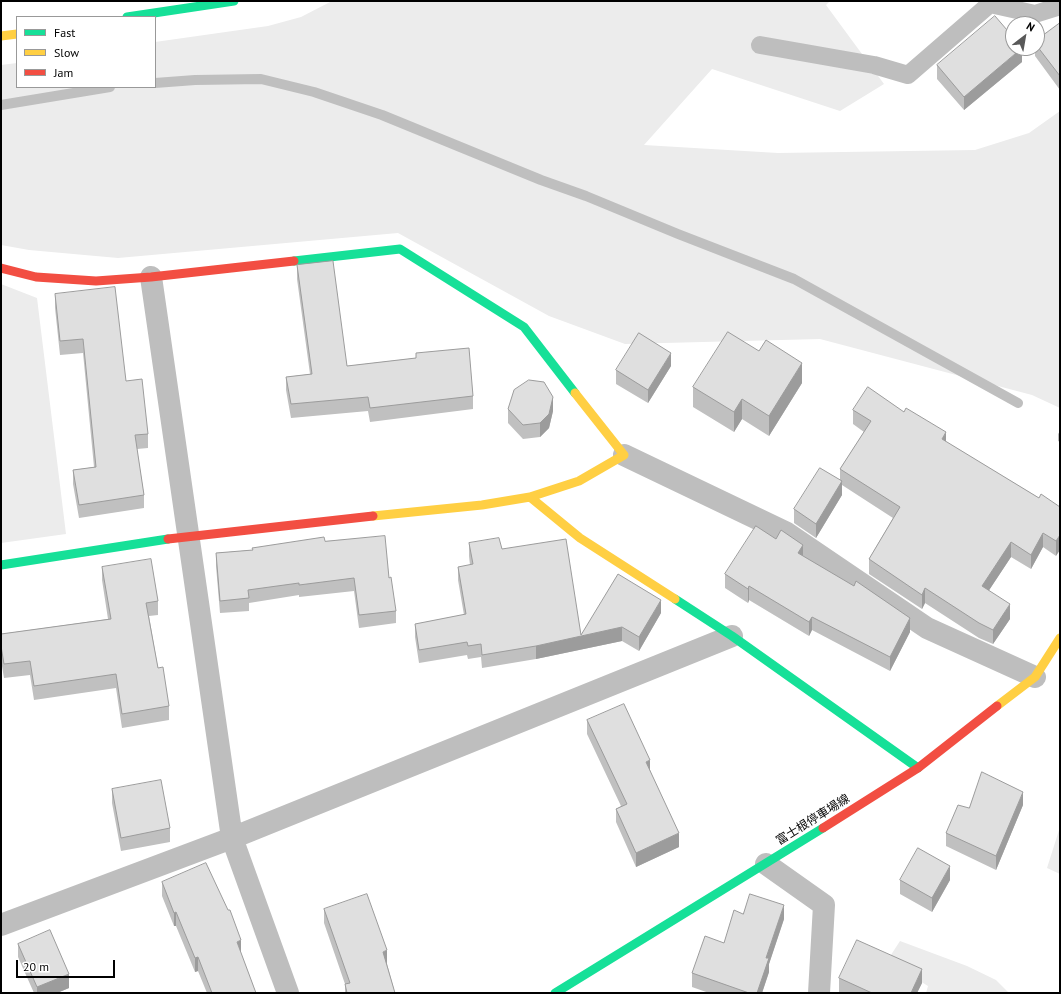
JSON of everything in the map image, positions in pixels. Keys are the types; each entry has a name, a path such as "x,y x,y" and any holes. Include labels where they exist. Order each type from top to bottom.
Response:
{"street":[{"path":"134,16 234,1"},
{"path":"1,36 16,34"},
{"path":"1,268 36,277 96,281 151,277 400,249 524,327 624,455 787,533 927,628 1036,677"},
{"path":"151,277 232,838 288,993"},
{"path":"1,565 189,536 482,505 530,498 579,481 624,455"},
{"path":"530,498 580,538 732,636 918,768"},
{"path":"1,925 232,838 732,636"},
{"name":"富士根停車場線","path":"555,993 766,864 918,768 1036,677 1060,638"},
{"path":"766,864 824,905 819,993"}],"lane":[{"path":"760,45 874,65 908,75 990,4 1035,14 1060,6"}],"shaded area":[{"path":"332,1 830,1 826,5 884,84 840,111 712,69 644,145 778,153 975,150 1029,133 1060,111 1060,408 1032,395 820,339 625,344 549,316 398,233 118,258 29,250 1,245 1,65 16,63 16,88 156,88 156,42 268,26 301,17"},
{"path":"1,284 37,298 66,534 1,543"},
{"path":"1060,827 1060,874 1047,868"},
{"path":"900,941 967,966 996,980 1009,993 926,993 928,986 887,961"}],"building":[{"path":"995,16 1005,28 1005,56 1013,56 964,97 937,65"},
{"path":"1060,23 1060,76 1045,56 1045,34"},
{"path":"333,261 347,366 416,358 416,353 469,348 473,396 370,408 368,397 291,404 286,377 312,374 297,265"},
{"path":"115,287 126,381 142,379 148,434 135,435 144,495 79,505 73,470 96,467 83,339 60,341 55,294"},
{"path":"728,332 759,351 766,340 802,363 769,416 742,399 734,412 693,387"},
{"path":"639,333 671,353 648,390 616,370"},
{"path":"529,380 544,382 553,397 549,414 540,423 523,425 508,409 514,390"},
{"path":"868,387 904,412 906,408 946,432 942,439 1039,498 1041,494 1060,507 1060,535 1056,541 1043,533 1031,555 1011,542 982,586 1010,604 993,630 979,623 925,588 922,595 869,559 900,507 840,469 871,421 853,410"},
{"path":"820,468 842,481 816,524 794,509"},
{"path":"756,526 776,539 781,530 803,545 798,553 854,586 856,581 910,618 890,657 812,617 809,622 749,586 748,589 725,574"},
{"path":"385,536 389,578 391,577 396,611 359,615 354,578 299,585 299,583 248,590 249,598 220,601 216,553 253,550 252,548 324,537 325,541"},
{"path":"499,538 502,549 566,539 581,635 618,574 661,600 639,637 622,627 536,646 482,655 481,644 468,646 467,642 419,650 415,624 466,614 458,567 473,564 469,543"},
{"path":"151,559 158,601 146,603 158,668 163,667 169,706 122,714 116,674 34,686 30,661 4,664 1,634 111,619 102,567"},
{"path":"624,704 650,760 646,762 679,833 636,853 616,809 627,804 587,720"},
{"path":"982,772 1023,792 996,856 946,833 958,805 969,808"},
{"path":"161,780 170,828 121,838 112,789"},
{"path":"918,848 950,866 932,898 900,880"},
{"path":"206,863 228,910 230,910 241,940 237,942 256,993 212,993 198,957 195,958 176,912 174,913 162,882"},
{"path":"367,894 387,950 383,952 395,993 347,993 345,984 350,983 324,909"},
{"path":"750,894 784,905 766,958 769,958 757,993 749,993 692,973 705,936 724,943 734,910 743,914"},
{"path":"50,930 69,974 37,987 18,944"},
{"path":"857,940 922,969 911,993 872,993 839,978"}],"waterway":[{"path":"156,83 195,80 261,79 314,92 382,115 541,180 586,196 794,279 1018,403"},
{"path":"1,105 104,88"}],"traffic: fast":[{"path":"134,16 234,1"},
{"path":"294,261 400,249 524,327 575,393"},
{"path":"1,565 168,539"},
{"path":"675,599 732,636 918,768"},
{"path":"555,993 823,828"}],"traffic: slow":[{"path":"1,36 16,34"},
{"path":"530,497 579,481 624,455 575,393"},
{"path":"373,516 482,505 530,497 580,538 675,599"},
{"path":"997,706 1035,677 1060,638"}],"traffic: jam":[{"path":"1,268 36,277 96,281 151,277 294,261"},
{"path":"168,539 373,516"},
{"path":"823,828 918,768 997,706"}]}
